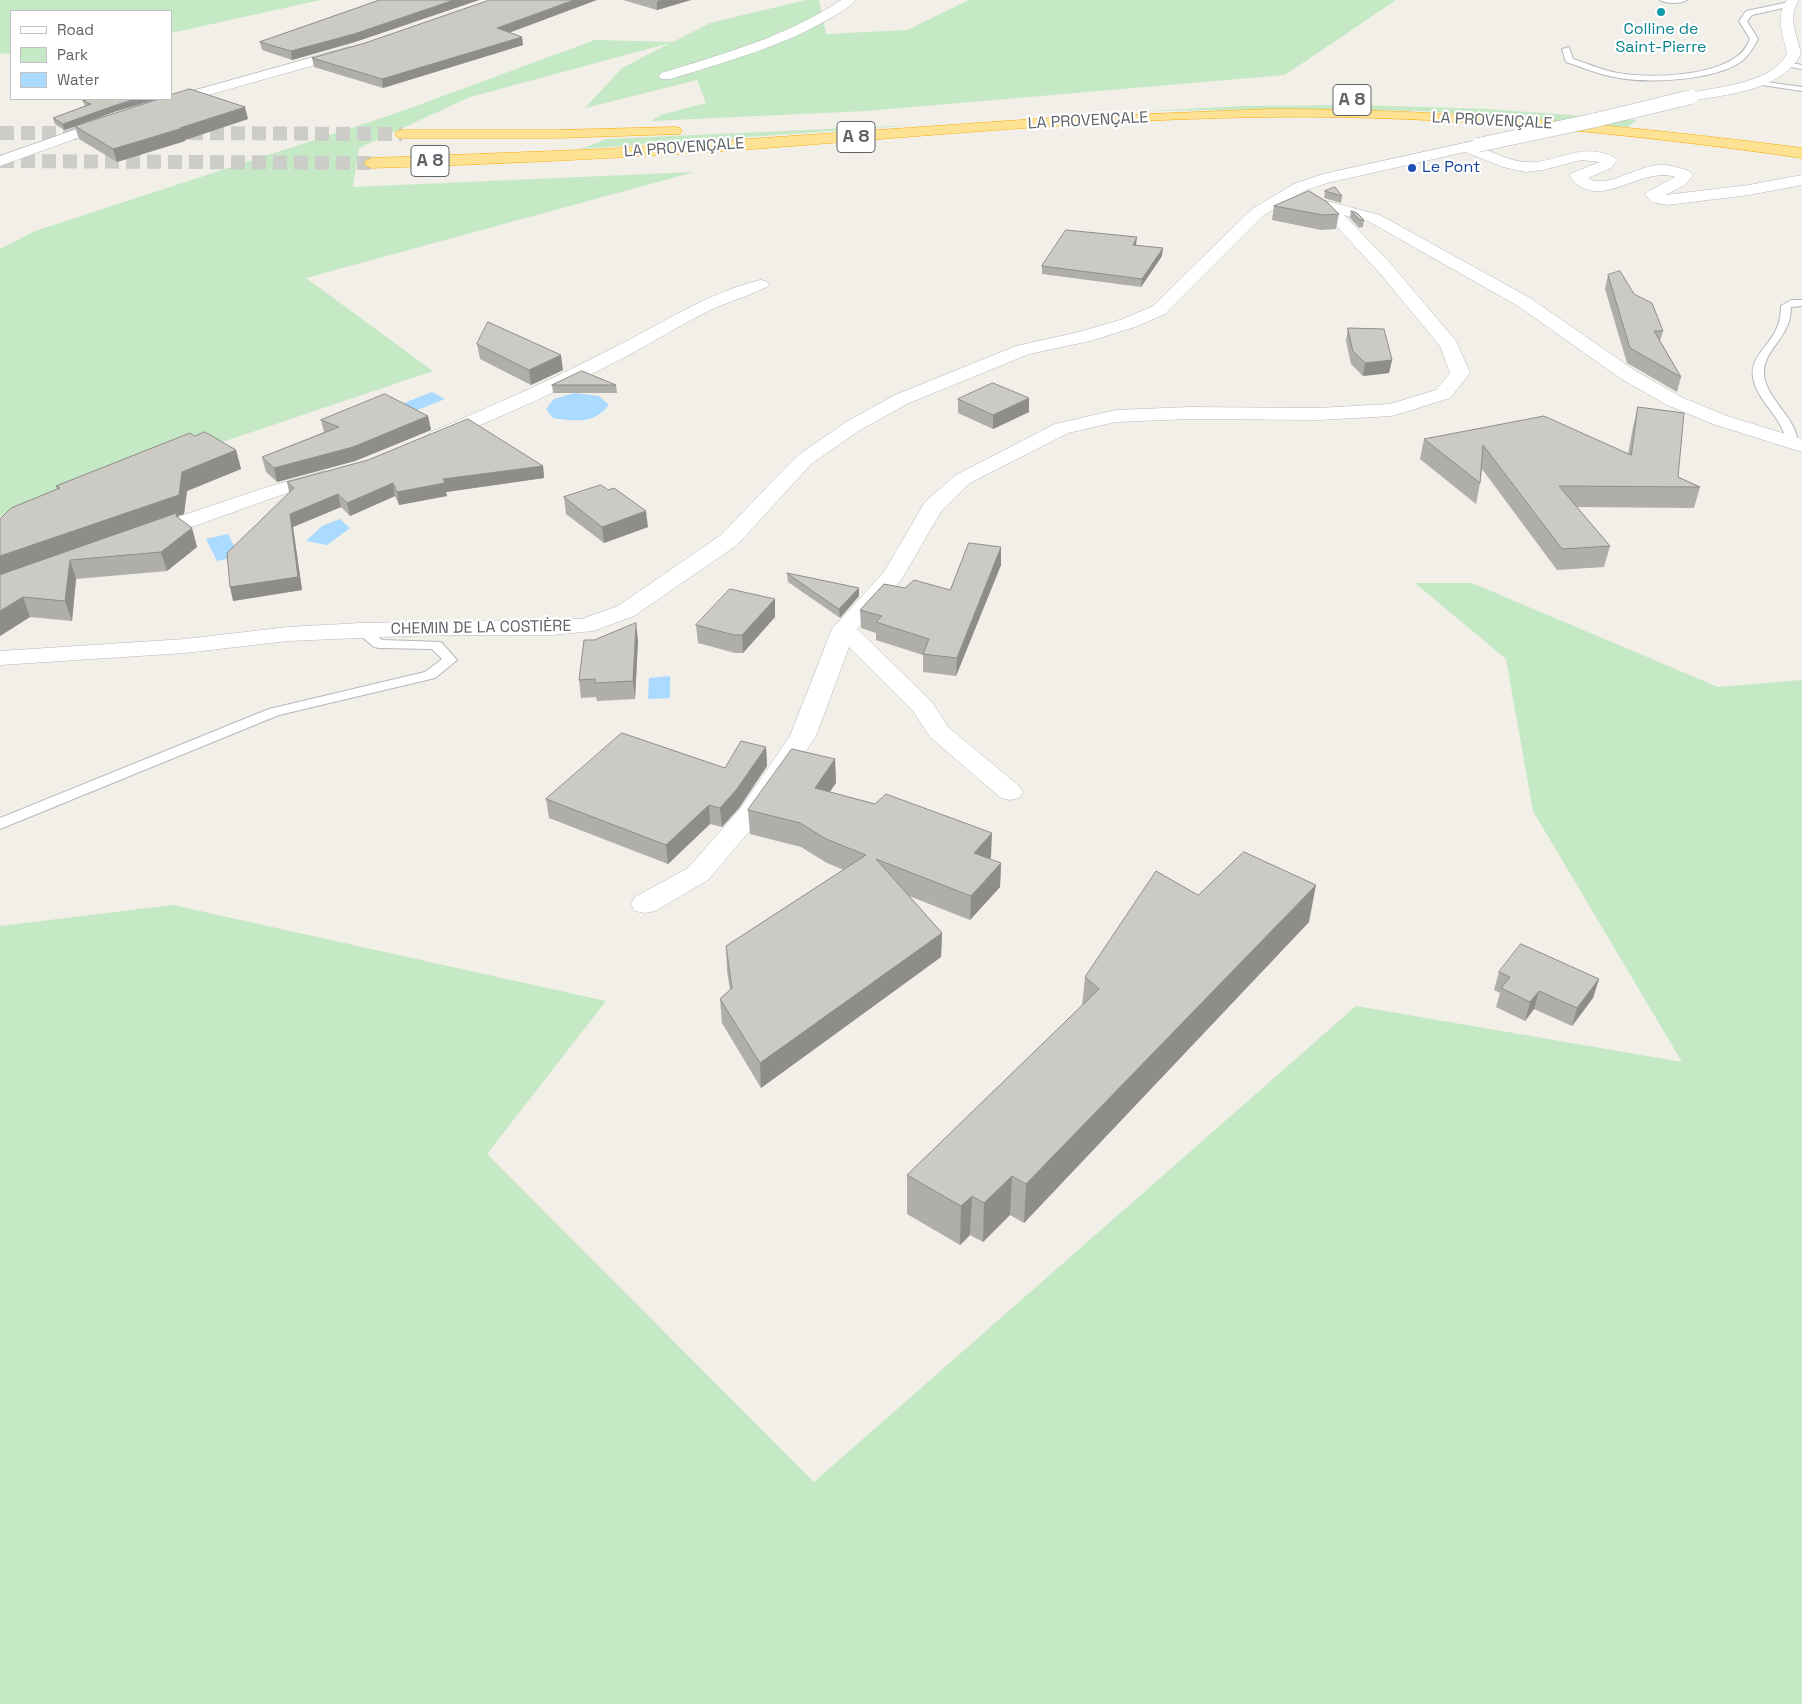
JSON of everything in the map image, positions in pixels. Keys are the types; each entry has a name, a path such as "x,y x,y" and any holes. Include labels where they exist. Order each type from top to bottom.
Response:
{"highway":[{"name":"LA PROVENÇALE","path":"816,125 1184,102 1262,100 1416,101"},
{"name":"LA PROVENÇALE","path":"1579,110 1662,118"},
{"name":"LA PROVENÇALE","path":"372,163 679,149 1139,117 1275,113 1365,114 1537,123 1664,135 1802,153"},
{"name":"LA PROVENÇALE","path":"402,134 557,134 688,131"}],"street":[{"path":"666,76 775,40 821,20 849,0"},
{"path":"1755,82 1795,66 1794,54 1785,19 1785,14 1791,2"},
{"path":"154,106 360,47"},
{"name":"CHEMIN DE LA COSTIÈRE","path":"0,658 185,646 288,634 361,630 585,626 626,611 729,540 804,460 853,426 902,399 1023,350 1130,323 1159,310 1258,212 1300,187 1323,179 1596,120 1755,82"},
{"path":"0,161 120,118"},
{"path":"1473,146 1523,167 1534,167 1579,156 1602,156 1609,160 1606,165 1578,176 1586,185 1600,186 1617,183 1651,171 1663,170 1685,175 1679,182 1653,195 1658,199 1667,200 1749,190 1802,180"},
{"path":"1284,195 1374,218 1524,302 1627,374 1674,401 1720,420 1797,444"},
{"path":"645,904 698,874 749,815 803,736 844,629 892,575 933,507 963,479 1062,428 1116,416 1190,412 1318,414 1392,410 1443,394 1460,373 1449,345 1384,267 1332,212 1315,202"},
{"path":"425,442 486,416 621,352 738,290 760,285"},
{"path":"128,542 274,491 345,472"},
{"path":"844,629 923,707 939,732 1010,792"}],"lane":[{"path":"1664,0 1683,0"},
{"path":"1566,49 1569,60 1619,76 1641,78 1687,74 1724,67 1738,60 1749,51 1754,39 1743,21 1749,13 1791,2"},
{"path":"1755,82 1802,89"},
{"path":"1797,444 1790,429 1763,390 1759,376 1760,363 1783,326 1786,306 1791,303 1802,303"},
{"path":"0,824 274,712 430,675 450,660 436,645 379,644 361,630"}],"green space":[{"path":"0,0 321,0 172,33 172,10 10,10 10,55 0,54"},
{"path":"806,0 819,0 826,34 907,30 969,0 1396,0 1285,75 866,111 651,121 661,115 706,103 697,80 585,108 622,68 670,43 470,97 359,148 353,187 694,172 306,278 433,371 0,517 0,249 35,231 394,114 595,40 673,42 710,23"},
{"path":"1362,105 1487,109 1637,120 1627,127 1423,111 1282,109 1145,111 1245,106"},
{"path":"916,125 580,149 607,139"},
{"path":"1415,583 1472,583 1718,687 1802,680 1802,1704 0,1704 0,926 173,905 606,1001 487,1154 814,1482 1356,1006 1682,1062 1533,811 1506,659"}],"water":[{"path":"432,392 445,399 412,412 399,405"},
{"path":"575,393 599,396 609,405 597,416 590,419 553,418 546,409 554,399"},
{"path":"340,519 350,528 327,545 306,541 322,526"},
{"path":"228,534 239,556 217,561 206,539"},
{"path":"670,676 670,698 648,699 649,678"}],"building":[{"path":"380,0 454,0 354,34 291,51 260,42"},
{"path":"490,0 574,0 497,28 522,37 382,79 312,58 365,43"},
{"path":"190,89 245,107 113,149 75,126 156,100 172,100 172,95"},
{"path":"132,100 63,124 53,118 91,104 83,101"},
{"path":"1335,187 1342,196 1325,191"},
{"path":"1309,191 1327,202 1339,214 1323,215 1274,206"},
{"path":"1351,211 1357,213 1364,220 1360,220"},
{"path":"1066,230 1137,237 1133,245 1163,248 1142,279 1042,266"},
{"path":"1620,271 1634,294 1652,303 1663,331 1654,331 1681,377 1630,348 1608,275"},
{"path":"488,322 561,355 529,370 477,344"},
{"path":"1348,328 1384,329 1392,360 1365,363 1353,351"},
{"path":"582,371 616,385 552,385"},
{"path":"993,383 1029,398 993,415 958,399"},
{"path":"385,394 428,416 353,447 274,468 262,457 339,427 321,420"},
{"path":"1638,407 1684,413 1678,477 1700,487 1559,486 1610,546 1562,549 1483,445 1480,483 1424,439 1544,416 1631,455"},
{"path":"468,419 543,466 443,479 445,483 397,492 393,483 347,503 338,494 290,514 298,577 230,587 227,553 294,488 287,482 368,460"},
{"path":"205,432 236,450 182,472 179,495 0,556 0,519 11,508 60,488 56,486 190,433 194,436"},
{"path":"601,485 608,490 614,488 646,511 602,527 564,497"},
{"path":"177,513 176,516 192,528 161,552 70,560 65,601 23,597 0,611 0,575"},
{"path":"969,543 1001,547 957,658 923,654 929,639 876,622 882,616 860,610 884,584 905,588 914,580 950,590"},
{"path":"787,573 859,588 839,609"},
{"path":"730,589 775,599 742,635 734,635 696,625"},
{"path":"636,623 633,681 595,683 595,679 579,680 584,640 594,640"},
{"path":"622,733 725,768 741,741 766,747 737,789 720,808 709,805 666,845 546,799"},
{"path":"792,749 835,759 815,788 875,804 886,794 992,833 974,853 1001,863 971,896 876,859 942,933 760,1063 720,999 732,988 726,946 866,855 826,839 800,823 748,810"},
{"path":"1244,852 1316,885 1026,1184 1012,1176 984,1203 972,1196 961,1206 907,1175 1099,989 1085,977 1156,871 1198,895"},
{"path":"1521,944 1599,979 1577,1008 1539,991 1530,1002 1501,988 1510,977 1499,972"}],"tunnel":[{"path":"0,133 103,133"},
{"path":"168,133 402,134"},
{"path":"0,161 372,163"}],"place":[{"name":"Colline de Saint-Pierre","path":"1661,12"},
{"name":"Le Pont","path":"1412,168"}]}
